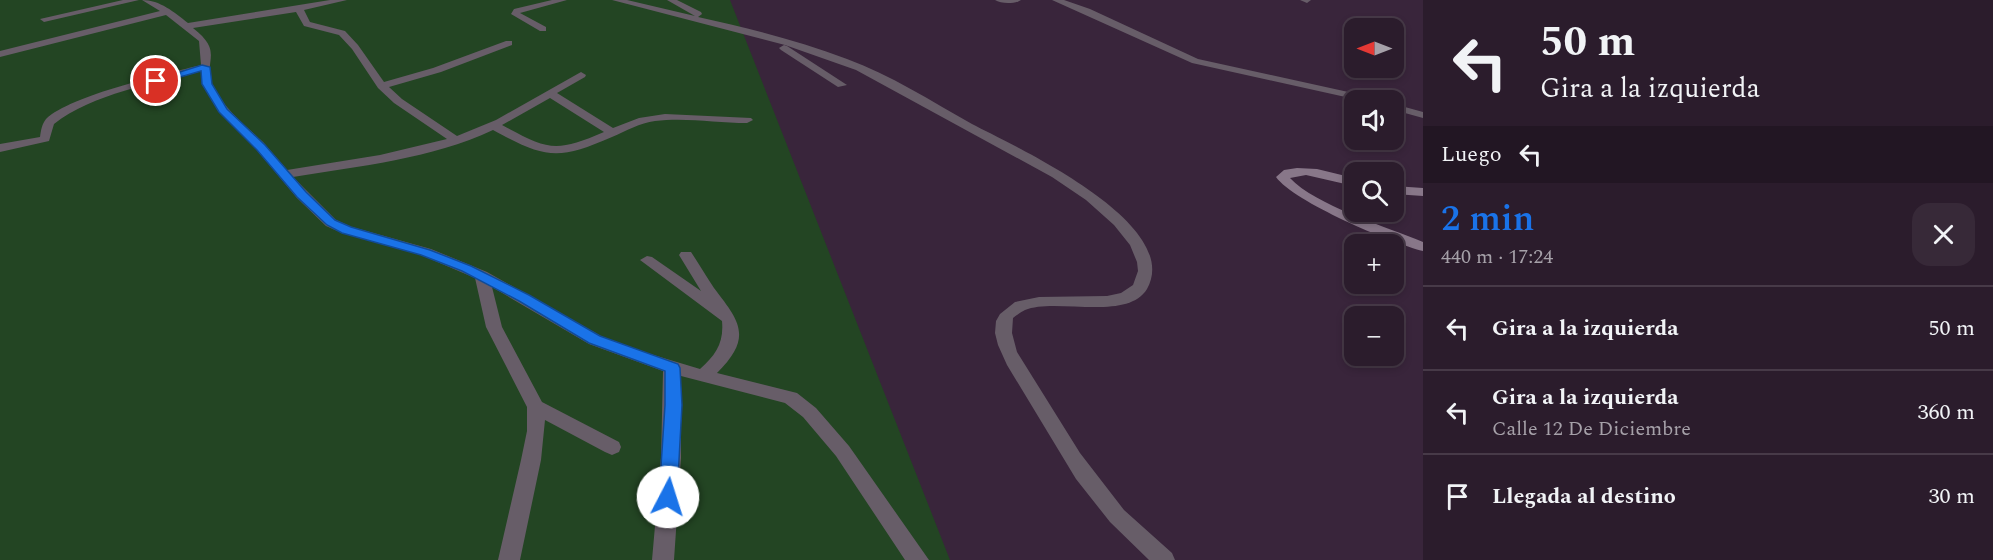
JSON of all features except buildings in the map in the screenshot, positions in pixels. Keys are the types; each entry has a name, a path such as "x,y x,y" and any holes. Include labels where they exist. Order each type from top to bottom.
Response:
{"street":[{"path":"44,19 135,0"},
{"path":"146,0 168,12 203,40 206,48 207,84 223,110 331,223 346,230 426,252 482,275 595,340 672,368 791,398 806,408 825,429 918,560"},
{"path":"187,26 343,0"},
{"path":"543,29 515,14 517,11 563,0"},
{"path":"616,0 765,36 846,62 905,91 1085,194 1104,208 1129,233 1142,256 1145,270 1143,283 1136,292 1120,299 1099,302 1034,303 1018,306 1008,313 1003,332 1006,345 1027,383 1080,468 1117,516 1164,560"},
{"path":"671,0 720,24"},
{"path":"999,0 1017,0"},
{"path":"1056,0 1087,11 1195,61 1344,94"},
{"path":"273,2 287,11"},
{"path":"299,9 307,24 337,31 347,38 382,86 398,101 456,140"},
{"path":"0,54 168,12"},
{"path":"765,36 842,85"},
{"path":"382,86 437,70 508,43"},
{"path":"0,148 45,139 51,120 72,108 205,67"},
{"path":"286,174 401,154 456,140 492,125 581,75"},
{"path":"549,93 612,132"},
{"path":"1404,110 1423,115"},
{"path":"492,125 556,152 569,150 654,118 747,120"},
{"path":"1344,180 1300,171 1288,172 1282,177 1287,184 1312,200 1344,214"},
{"path":"1404,191 1423,192"},
{"path":"1364,222 1423,247"},
{"path":"686,255 694,271 730,320 732,330 729,348 717,364 704,375"},
{"path":"647,260 730,320"},
{"path":"482,275 494,327 536,407 536,432 509,560"},
{"path":"663,560 671,458 672,368"},
{"path":"536,407 612,447"}],"green space":[{"path":"0,0 730,0 950,560 0,560"}],"route":[{"path":"156,81 205,67 207,84 223,110 246,131 302,195 331,223 346,230 426,252 467,268 595,340 672,368 674,405 668,497"}]}
